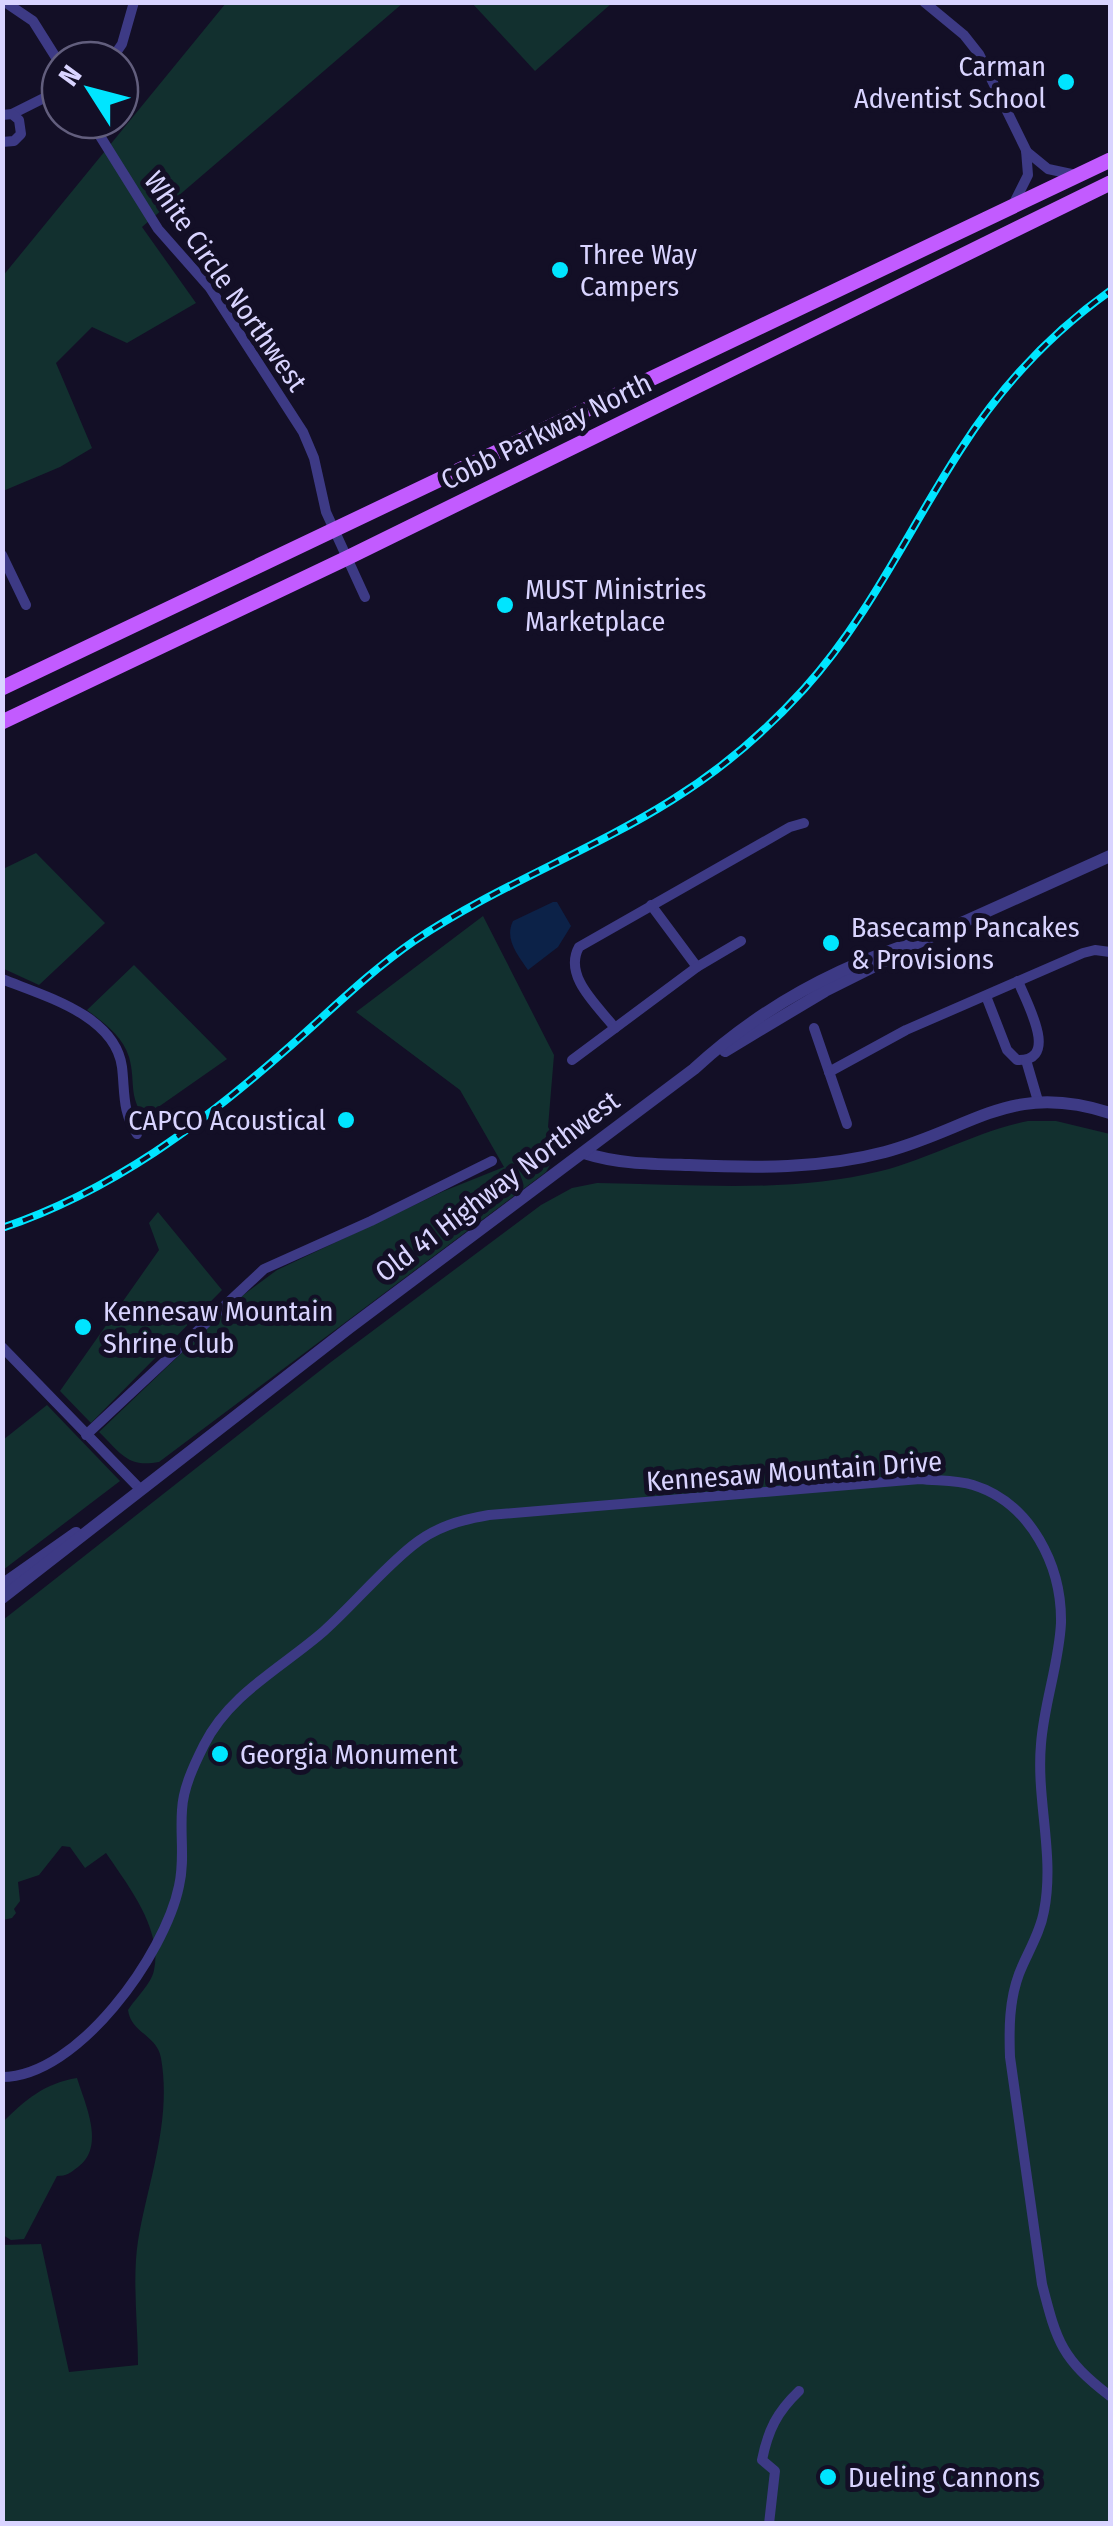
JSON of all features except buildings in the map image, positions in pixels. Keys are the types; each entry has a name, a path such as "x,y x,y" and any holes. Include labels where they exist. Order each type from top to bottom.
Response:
{"main road":[{"name":"Cobb Parkway North","path":"2,688 1110,160"},
{"name":"Cobb Parkway North","path":"2,722 347,558 1110,183"}],"street":[{"path":"5,2 34,22 45,40"},
{"path":"123,40 134,2"},
{"path":"924,2 955,27 979,54 1026,150 1028,175 1010,209"},
{"path":"7,114 40,99"},
{"path":"4,156 3,142 14,141 21,134 20,120 7,114"},
{"name":"White Circle Northwest","path":"102,140 158,229 210,288 304,432 314,458 322,500 364,597"},
{"path":"1026,150 1048,169 1080,175"},
{"path":"2,554 8,579 26,605"},
{"path":"614,1028 574,973 572,960 585,941 790,827 804,823"},
{"name":"Old 41 Highway Northwest","path":"2,1598 391,1296 778,1004 856,964 922,940 1110,856"},
{"path":"650,905 697,967"},
{"path":"572,1060 697,967 740,941"},
{"path":"830,1072 906,1030 1083,953 1094,950 1109,954"},
{"path":"2,979 70,1009 113,1040 122,1068 123,1103 136,1134"},
{"path":"986,996 1007,1050 1017,1060 1026,1060 1038,1052 1041,1040 1018,982"},
{"path":"814,1028 847,1124"},
{"path":"1026,1060 1038,1101"},
{"path":"584,1153 624,1163 762,1168 880,1154 986,1113 1038,1101 1070,1102 1110,1114"},
{"path":"86,1434 264,1268 371,1222 492,1161"},
{"path":"2,1347 140,1490"},
{"name":"Kennesaw Mountain Drive","path":"2,2077 38,2071 69,2053 156,1949 174,1908 180,1882 184,1798 194,1765 215,1726 267,1674 321,1633 413,1545 453,1521 488,1515 920,1480 972,1485 998,1496 1023,1517 1043,1545 1054,1572 1060,1624 1040,1743 1047,1887 1040,1928 1013,1993 1010,2057 1042,2284 1050,2316 1067,2357 1079,2372 1110,2396"},
{"name":"Old 41 Highway Northwest","path":"2,1585 140,1490"},
{"path":"769,2524 776,2471 762,2460 764,2448 776,2413 799,2391"}],"green space":[{"path":"226,3 403,3 142,227 196,303 127,343 92,327 56,363 92,448 60,467 3,491 2,277 114,140 140,140 140,108"},
{"path":"472,3 612,3 535,71"},
{"path":"36,853 105,923 39,985 2,968 3,869"},
{"path":"483,916 554,1055 548,1127 557,1143 557,1153 546,1172 159,1462 139,1463 125,1457 99,1432 238,1299 277,1270 504,1167 460,1090 356,1012"},
{"path":"134,965 227,1059 144,1117 136,1102 126,1049 112,1030 87,1010"},
{"path":"1028,1121 1056,1121 1110,1134 1110,2523 3,2523 2,2245 41,2244 69,2372 138,2365 136,2256 161,2128 164,2081 159,2050 134,2024 128,2010 153,1975 153,1939 141,1908 106,1853 85,1868 70,1847 62,1846 39,1875 18,1882 20,1901 14,1909 16,1913 3,1920 3,1620 331,1362 541,1205 572,1188 597,1183 775,1185 846,1178 900,1166"},
{"path":"158,1212 222,1290 91,1423 60,1391 159,1250 149,1223"},
{"path":"47,1405 120,1481 3,1570 3,1440"},
{"path":"77,2078 91,2125 91,2148 78,2167 57,2176 24,2239 11,2240 3,2235 3,2122 36,2094"}],"water":[{"path":"557,902 571,926 558,947 528,970 511,940 513,921"}],"railway":[{"path":"2,1228 81,1195 154,1153 222,1103 414,941 477,903 640,819 708,776 742,749 804,689 849,632 992,404 1047,343 1110,291"}],"place":[{"name":"Carman Adventist School","path":"1066,82"},
{"name":"Three Way Campers","path":"560,270"},
{"name":"MUST Ministries Marketplace","path":"505,605"},
{"name":"Basecamp Pancakes & Provisions","path":"831,943"},
{"name":"CAPCO Acoustical","path":"346,1120"},
{"name":"Kennesaw Mountain Shrine Club","path":"83,1327"},
{"name":"Georgia Monument","path":"220,1754"},
{"name":"Dueling Cannons","path":"828,2477"}]}
